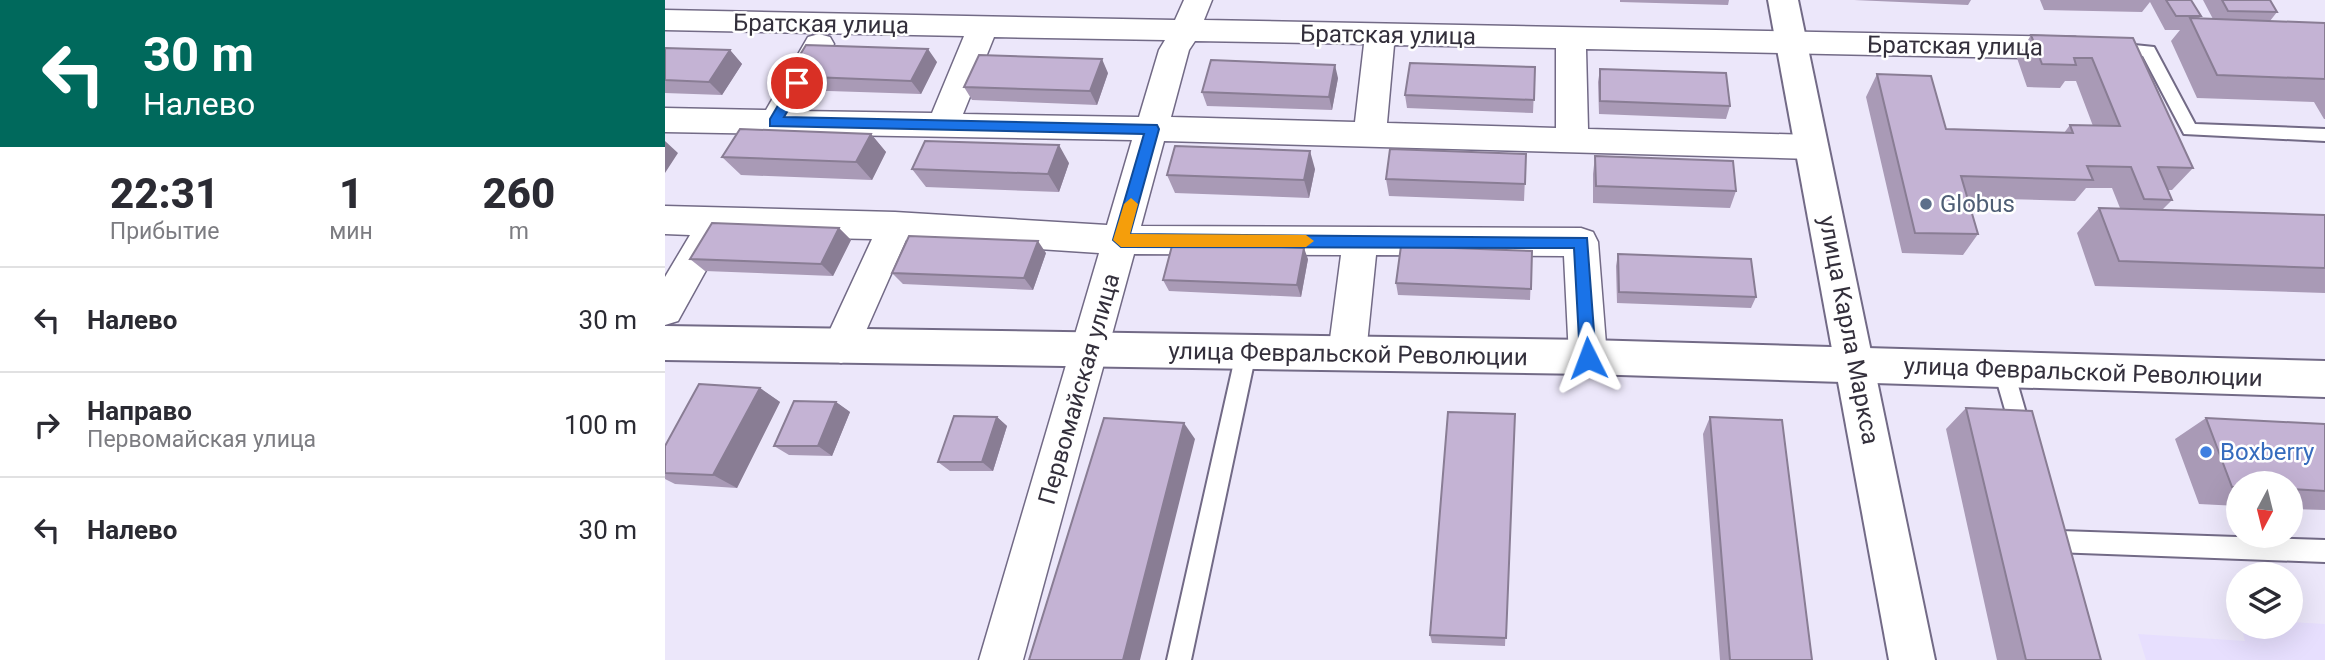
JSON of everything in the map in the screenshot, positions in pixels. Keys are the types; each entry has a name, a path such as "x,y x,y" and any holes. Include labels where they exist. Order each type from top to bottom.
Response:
{"street":[{"name":"улица Карла Маркса","path":"1783,0 1912,660"},
{"name":"Братская улица","path":"665,20 983,27 1191,16 1380,35 2111,49"},
{"name":"Первомайская улица","path":"1001,660 1174,50 1191,16"},
{"path":"775,122 831,24"},
{"path":"943,125 983,27"},
{"path":"1370,135 1380,35"},
{"path":"1571,38 1572,140"},
{"path":"665,120 1152,129 1812,147"},
{"path":"665,220 895,226 1121,240 1581,242 1588,358"},
{"path":"665,310 715,222"},
{"path":"841,347 895,226"},
{"path":"1347,354 1360,241"},
{"name":"улица Февральской Революции","path":"665,343 1588,358 2325,379"}],"lane":[{"path":"2111,49 2148,51 2190,130 2325,135"},
{"path":"1179,660 1246,353"},
{"path":"2003,368 2026,448"},
{"path":"2046,514 2060,565"},
{"path":"2054,541 2325,551"}],"shaded area":[{"path":"2303,623 2325,624 2325,660 2146,660 2138,634 2245,641 2303,639"}],"building":[{"path":"2166,0 2191,0 2201,16 2176,16"},
{"path":"2222,0 2270,0 2277,12 2228,11"},
{"path":"2190,18 2325,23 2325,79 2217,75"},
{"path":"2031,35 2133,38 2193,168 2158,167 2172,200 2144,199 2131,167 2087,166 2093,180 1961,176 1978,234 1915,233 1877,74 1931,76 1946,129 2073,133 2070,125 2120,126 2092,58 2074,58 2076,65 2042,64"},
{"path":"806,45 928,49 911,81 787,76"},
{"path":"665,48 730,50 709,82 665,80"},
{"path":"979,55 1102,59 1090,91 964,87"},
{"path":"1211,60 1335,65 1329,97 1202,92"},
{"path":"1410,63 1535,67 1534,100 1405,95"},
{"path":"1600,69 1726,73 1730,106 1600,101"},
{"path":"740,129 871,134 856,162 722,157"},
{"path":"925,141 1059,145 1048,174 912,169"},
{"path":"1175,146 1310,151 1304,180 1167,175"},
{"path":"1390,149 1526,154 1525,184 1386,179"},
{"path":"1595,156 1733,161 1736,191 1596,186"},
{"path":"2099,208 2325,215 2325,268 2119,261"},
{"path":"712,223 839,228 821,264 690,259"},
{"path":"909,236 1038,241 1024,278 892,273"},
{"path":"1173,242 1304,248 1297,285 1163,280"},
{"path":"1401,246 1532,251 1531,289 1396,283"},
{"path":"1618,254 1751,259 1756,297 1619,292"},
{"path":"699,384 760,388 713,475 665,473 665,446"},
{"path":"794,401 836,402 818,446 774,446"},
{"path":"1966,408 2032,411 2101,660 2026,660"},
{"path":"1448,412 1515,414 1506,638 1430,635"},
{"path":"954,416 997,417 982,462 938,462"},
{"path":"1710,417 1782,420 1812,660 1730,660"},
{"path":"1104,418 1184,423 1123,660 1029,660"},
{"path":"2206,418 2325,424 2325,491 2303,490 2303,471 2226,471"}],"slow traffic":[{"path":"1131,204 1121,240 1306,241"}],"place":[{"name":"Globus","path":"1926,204"},
{"name":"Boxberry","path":"2206,452"}],"route":[{"path":"797,83 775,122 1152,129 1121,240 1581,242 1588,358"}]}
